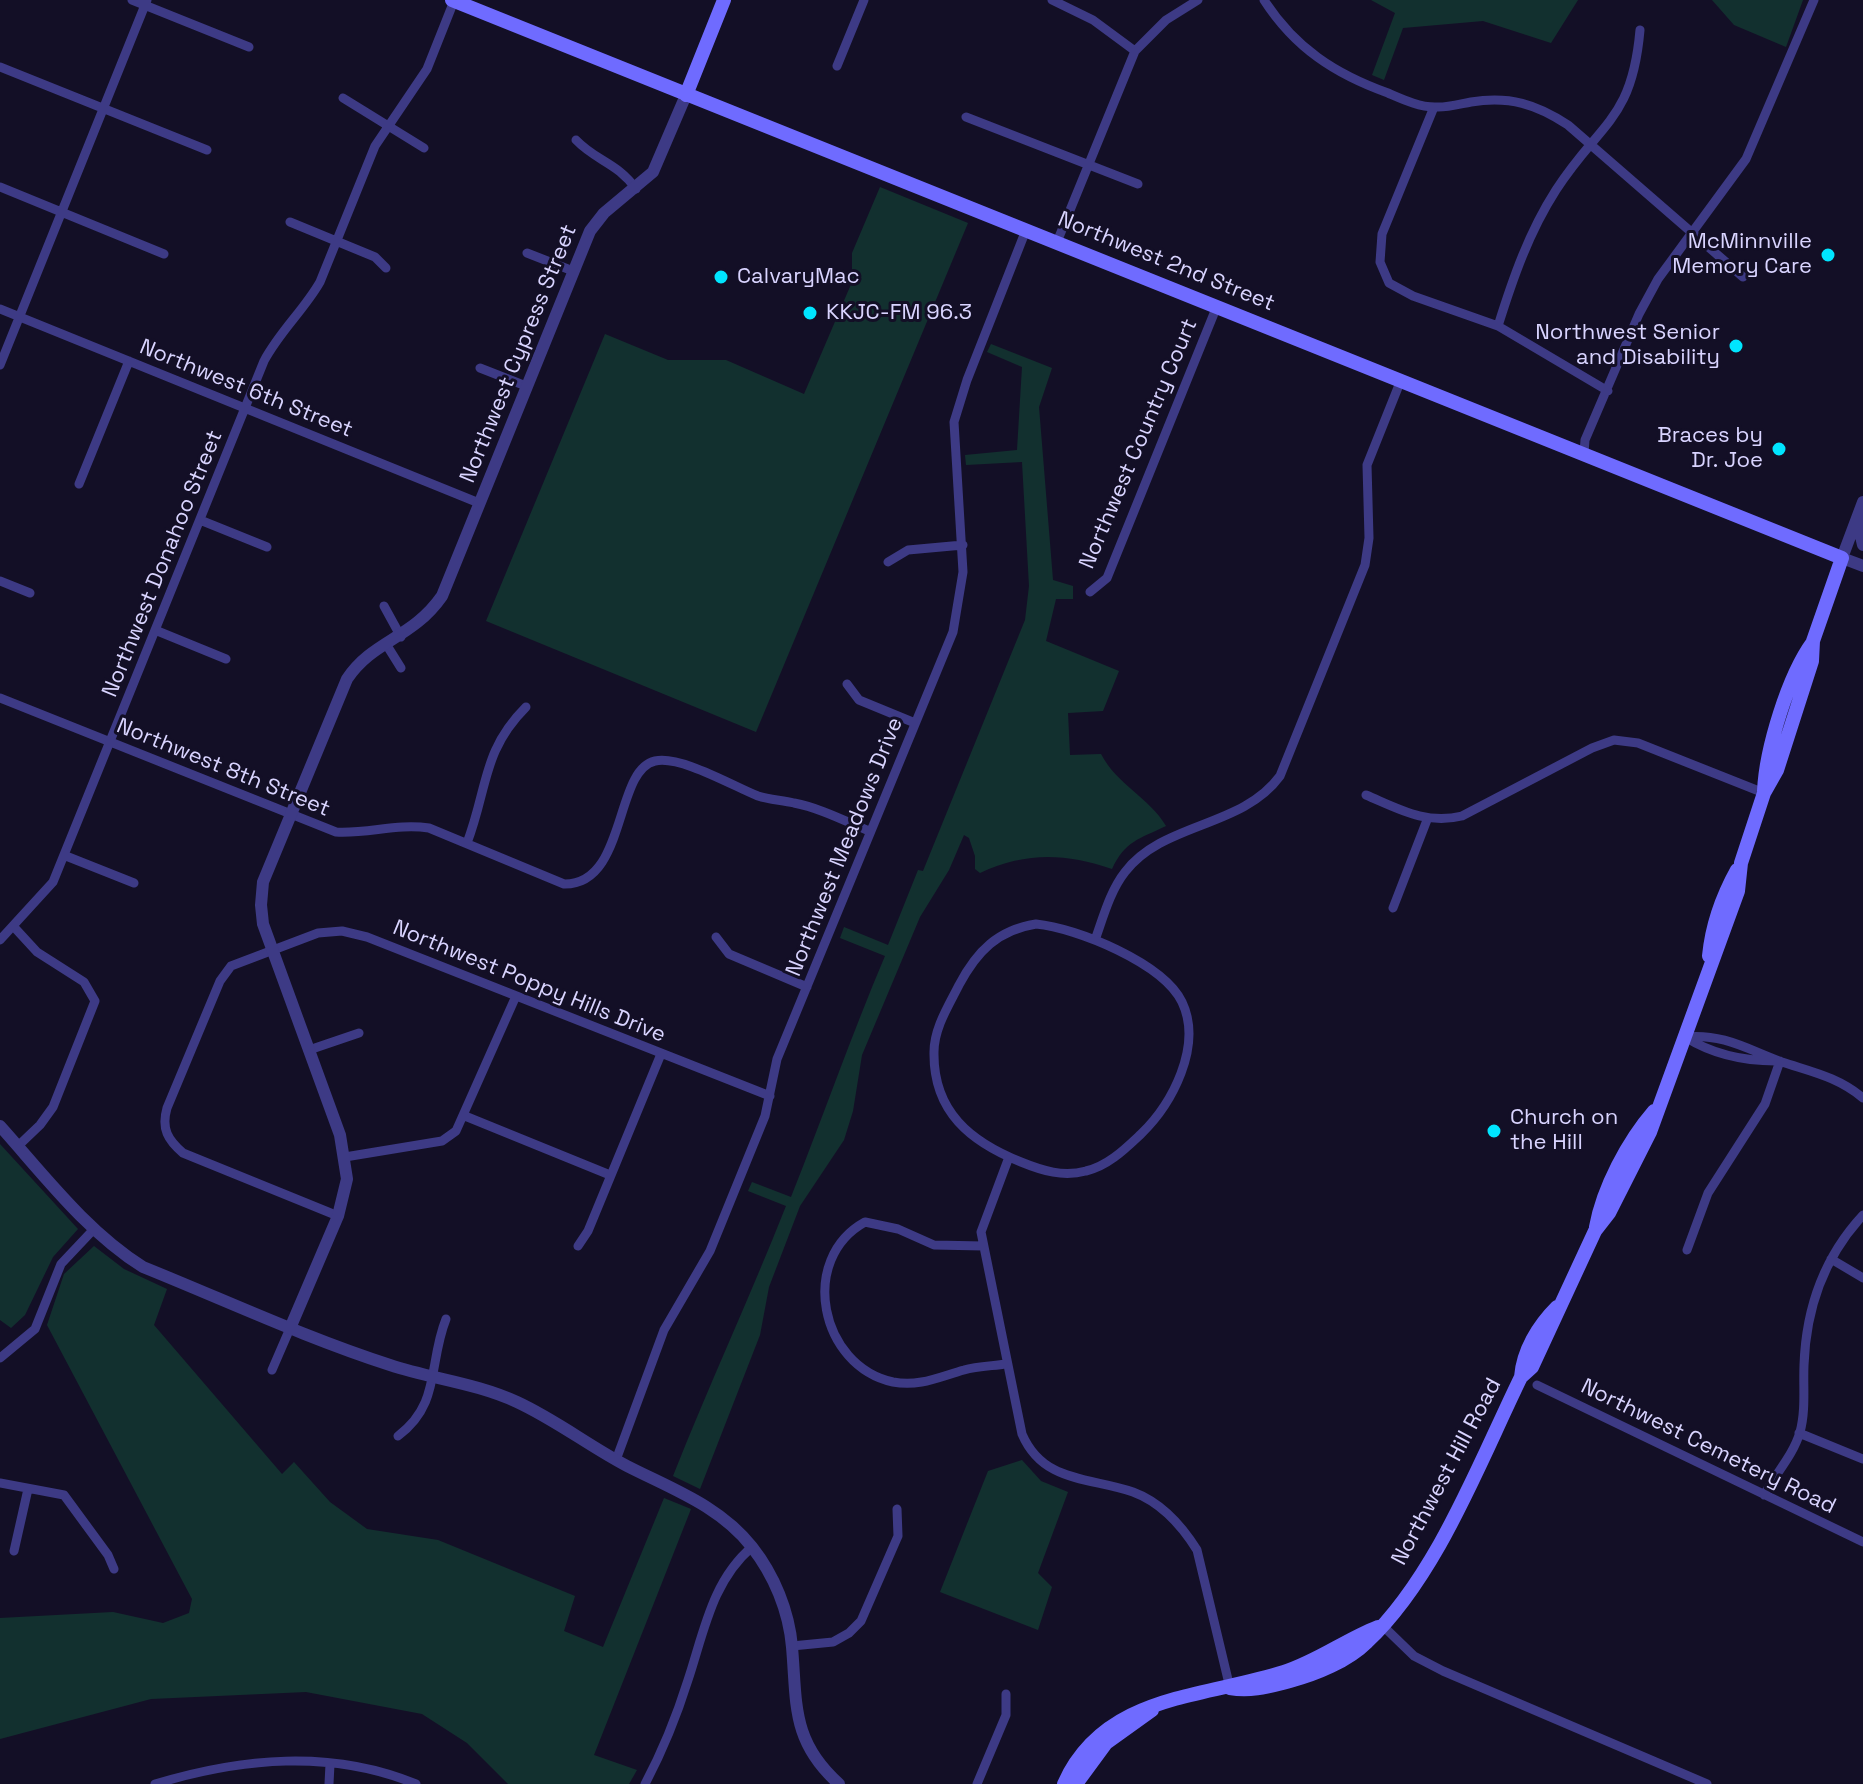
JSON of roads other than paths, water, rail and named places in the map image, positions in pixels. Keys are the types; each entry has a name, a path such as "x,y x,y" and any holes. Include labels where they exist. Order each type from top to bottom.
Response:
{"main road":[{"name":"Northwest 2nd Street","path":"453,0 1842,558"},
{"path":"686,95 724,0"},
{"name":"Northwest Hill Road","path":"1064,1784 1078,1758 1112,1724 1134,1711 1230,1688 1312,1662 1357,1635 1382,1625 1425,1567 1521,1377 1522,1362 1542,1322 1557,1307 1595,1231 1600,1208 1633,1141 1657,1108 1685,1037 1708,965 1711,936 1727,888 1741,863 1764,793 1769,752 1801,658 1813,641 1842,558"},
{"name":"Northwest Hill Road","path":"1076,1784 1106,1743 1166,1701"}],"street":[{"path":"132,0 146,2 249,47"},
{"name":"Northwest Donahoo Street","path":"0,940 53,882 66,856 109,742 272,346 309,301 387,125 427,69 453,0"},
{"path":"837,66 864,0"},
{"path":"1052,0 1093,20 1135,51"},
{"path":"1057,242 1135,51 1158,27 1198,0"},
{"path":"1264,0 1296,42 1338,72 1408,101 1434,107 1491,99 1532,103 1568,125 1743,277"},
{"path":"1584,453 1585,440 1639,314 1658,279 1746,159 1814,0"},
{"path":"0,365 146,2"},
{"path":"1498,326 1522,254 1539,219 1558,187 1622,107 1632,85 1640,30"},
{"path":"0,67 207,150"},
{"name":"Northwest Cypress Street","path":"291,1326 338,1216 347,1187 345,1157 272,949 261,905 263,882 347,679 358,663 401,637 429,614 442,596 596,221 636,189 658,162 686,95"},
{"path":"343,98 424,148"},
{"path":"1434,107 1382,234 1380,262 1389,283 1401,291 1498,326 1608,391"},
{"path":"966,117 1138,184"},
{"path":"576,140 589,154 621,169 636,189"},
{"path":"0,187 164,254"},
{"path":"290,222 375,257 386,268"},
{"name":"Northwest Meadows Drive","path":"616,1460 664,1330 710,1251 765,1116 777,1059 958,615 963,545 954,422 967,380 1026,230"},
{"path":"527,253 573,271"},
{"name":"Northwest Country Court","path":"1090,592 1107,578 1217,306"},
{"name":"Northwest 6th Street","path":"0,309 479,503"},
{"path":"79,484 129,361"},
{"path":"480,368 526,386"},
{"path":"1095,940 1116,888 1137,859 1155,847 1239,810 1268,790 1280,776 1365,565 1369,538 1367,465 1401,380"},
{"path":"1842,558 1863,502"},
{"path":"1857,519 1863,545"},
{"path":"200,520 267,547"},
{"path":"888,562 908,550 963,545"},
{"name":"Northwest 2nd Street","path":"1842,558 1863,566"},
{"path":"0,581 30,593"},
{"path":"384,606 401,637"},
{"path":"155,630 226,659"},
{"path":"386,644 401,668"},
{"path":"847,684 859,700 915,723"},
{"name":"Northwest 8th Street","path":"0,698 336,832 357,833 407,825 429,828 541,876 580,884 590,877 614,839 633,778 641,767 662,761 671,760 760,796 810,808 869,831"},
{"path":"467,843 482,802 490,758 507,726 526,707"},
{"path":"1366,795 1427,820 1462,816 1592,748 1614,740 1638,743 1764,793"},
{"path":"1393,908 1427,820"},
{"path":"66,856 134,883"},
{"path":"1050,925 1095,940 1160,977 1182,1001 1187,1031 1180,1077 1172,1096 1152,1123 1108,1162 1069,1174 1044,1171 985,1147 969,1135 945,1103 935,1074 934,1049 939,1025 975,956 1013,928 1050,925"},
{"path":"14,927 37,952 84,982 95,1001 53,1107 18,1146"},
{"name":"Northwest Poppy Hills Drive","path":"338,1216 183,1153 170,1142 164,1128 167,1108 220,981 231,966 318,933 342,931 367,937 770,1096"},
{"path":"716,937 729,954 807,987"},
{"path":"345,1157 442,1141 456,1131 516,996"},
{"path":"309,1050 359,1033"},
{"path":"1685,1037 1708,1034 1755,1048 1780,1061 1825,1074 1863,1098"},
{"path":"578,1246 661,1054"},
{"path":"1687,1250 1708,1193 1765,1104 1780,1061"},
{"path":"465,1116 610,1175"},
{"path":"0,1126 94,1229 116,1250 143,1267 393,1366 515,1401 568,1429 616,1460 695,1498 722,1517 752,1547 771,1576 792,1646 797,1720 809,1749 839,1784"},
{"path":"1009,1157 983,1221 983,1246 1022,1434 1041,1463 1079,1481 1133,1492 1153,1503 1186,1532 1197,1550 1230,1688"},
{"path":"1764,1495 1799,1433 1804,1403 1805,1338 1818,1285 1845,1234 1863,1215"},
{"path":"983,1246 934,1245 898,1229 865,1222 852,1230 834,1254 824,1286 827,1316 832,1332 849,1358 878,1378 911,1384 935,1381 966,1369 1006,1364"},
{"path":"0,1358 35,1329 48,1303 61,1264 94,1229"},
{"path":"1831,1259 1863,1278"},
{"path":"398,1436 422,1414 433,1375 438,1338 446,1319"},
{"path":"272,1370 291,1326"},
{"name":"Northwest Cemetery Road","path":"1537,1385 1863,1542"},
{"path":"1799,1433 1863,1459"},
{"path":"0,1483 64,1495 108,1555 114,1569"},
{"path":"14,1551 28,1489"},
{"path":"792,1646 833,1642 861,1621 898,1536 897,1509"},
{"path":"645,1784 689,1679 696,1649 723,1580 732,1565 752,1547"},
{"path":"1382,1625 1414,1656 1443,1671 1707,1784"},
{"path":"977,1784 1006,1715 1006,1694"},
{"path":"155,1784 191,1773 260,1760 330,1764 393,1775 416,1784"},
{"path":"329,1784 330,1764"},
{"path":"191,1773 193,1784"}],"place":[{"name":"McMinnville Memory Care","path":"1828,255"},
{"name":"CalvaryMac","path":"721,277"},
{"name":"KKJC-FM 96.3","path":"810,313"},
{"name":"Northwest Senior and Disability","path":"1736,346"},
{"name":"Braces by Dr. Joe","path":"1779,449"},
{"name":"Church on the Hill","path":"1494,1131"}]}
